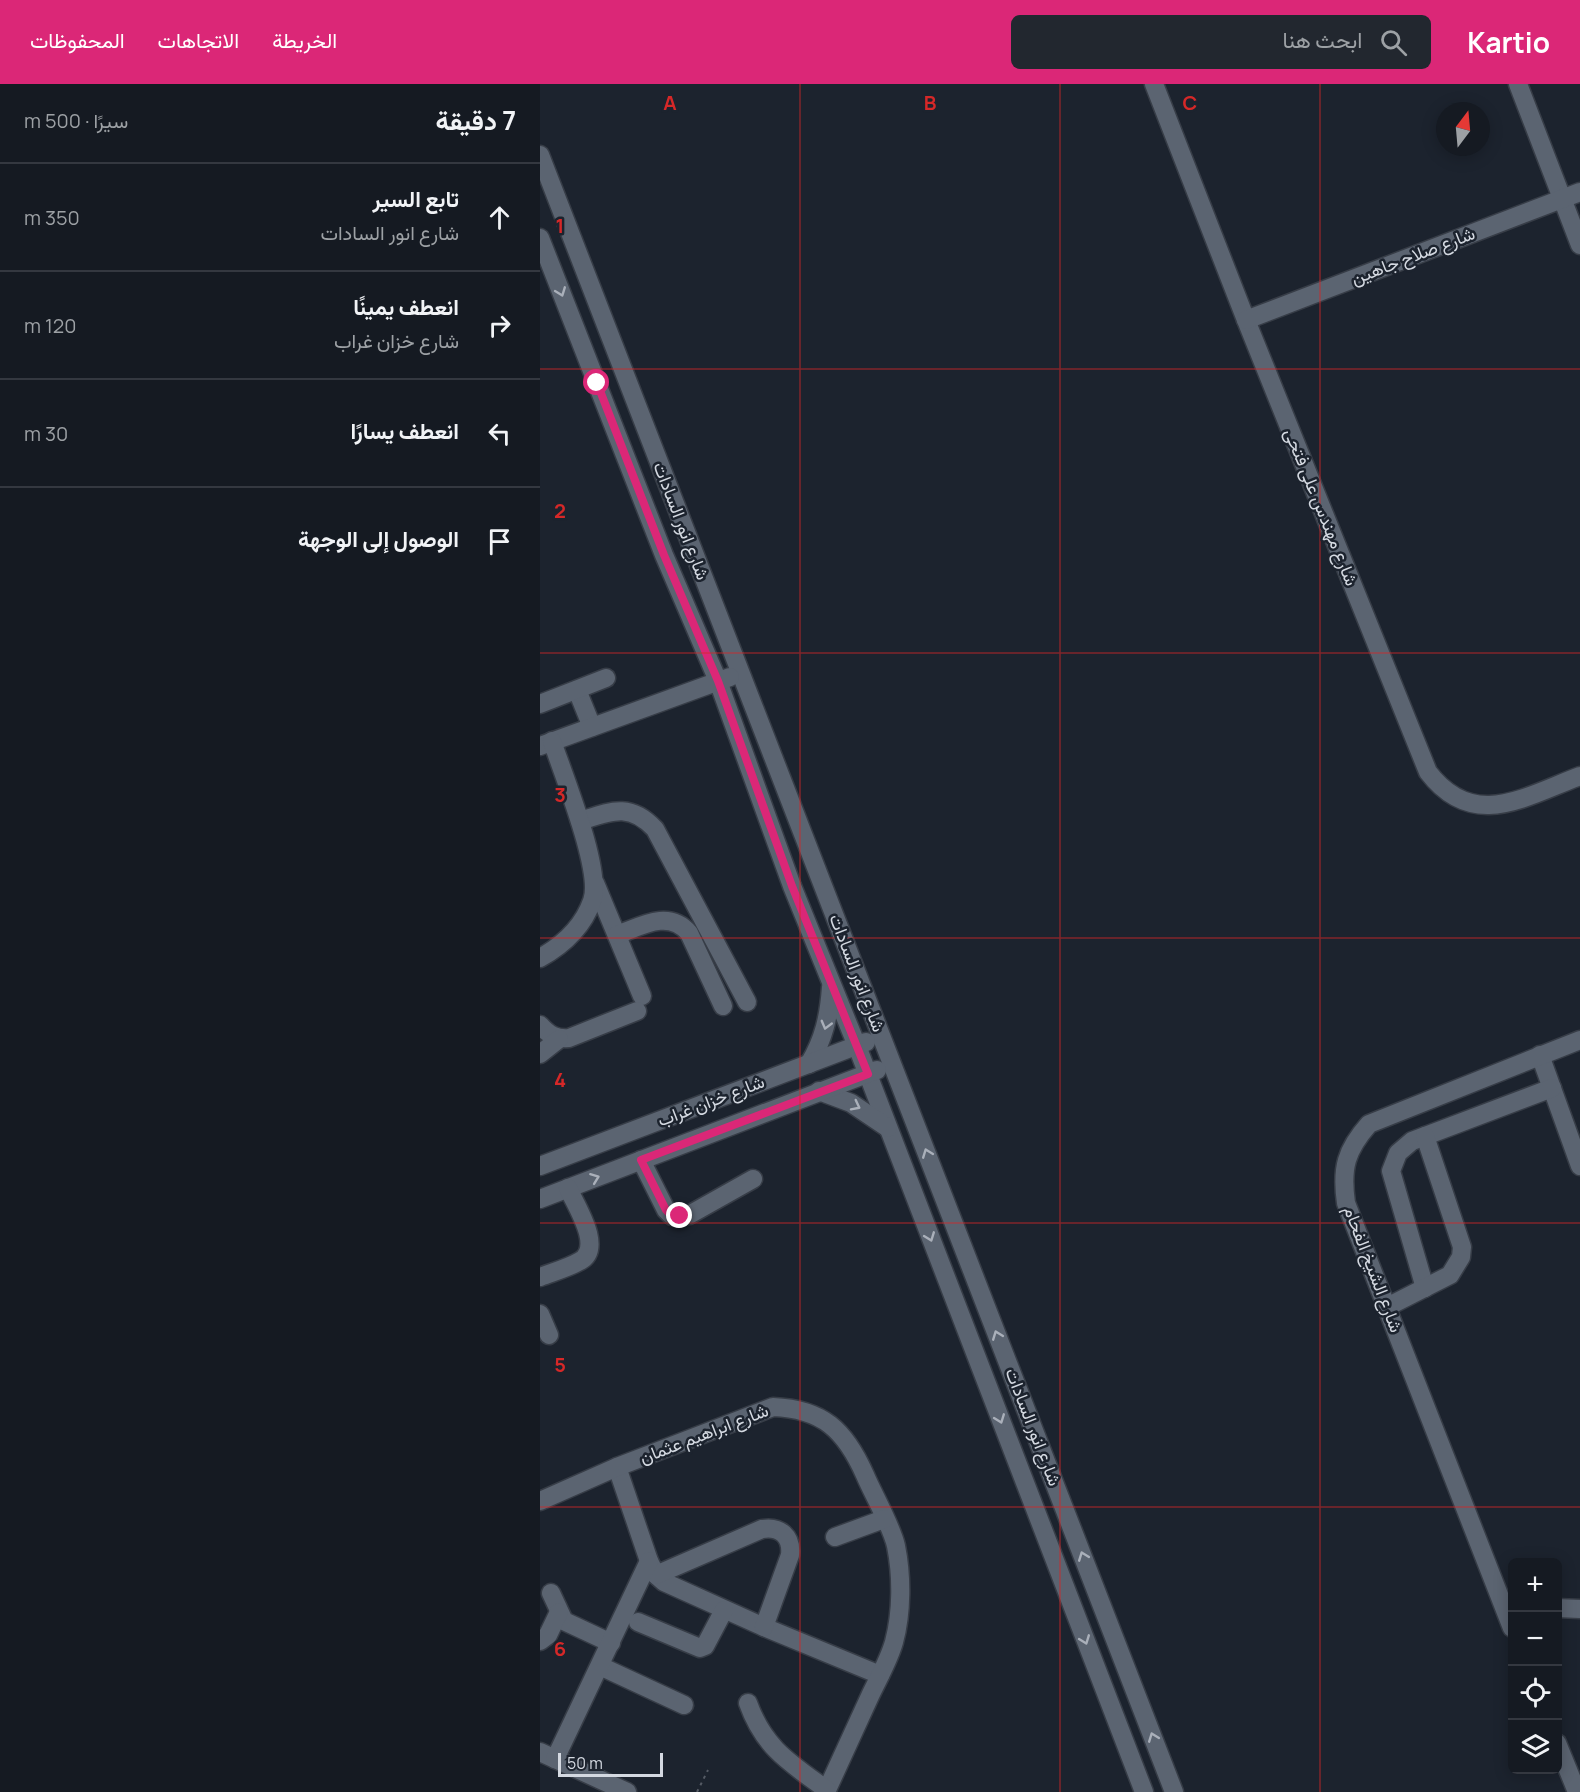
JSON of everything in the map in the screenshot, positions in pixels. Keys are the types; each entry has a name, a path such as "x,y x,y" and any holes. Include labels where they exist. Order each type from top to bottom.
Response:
{"street":[{"name":"شارع مهندس على فتحى","path":"1154,84 1246,320 1428,772 1440,788 1456,799 1476,805 1496,805 1580,776"},
{"path":"1518,84 1580,245"},
{"name":"شارع انور السادات","path":"540,155 1174,1792"},
{"name":"شارع صلاح جاهين","path":"1246,320 1580,192"},
{"name":"شارع انور السادات","path":"540,238 659,544 718,681 792,886 868,1074 1144,1792"},
{"path":"540,1025 548,1034 559,1039 569,1038 639,1004 617,935 595,881 580,821 546,744 740,673"},
{"path":"540,704 606,678"},
{"path":"577,690 592,727"},
{"path":"580,821 613,811 631,812 647,820 655,829 747,1002"},
{"path":"540,958 557,948 585,917 593,900 595,881"},
{"path":"617,935 658,920 676,922 684,926 723,1006"},
{"path":"701,958 716,944"},
{"path":"809,1064 825,1032 832,982"},
{"name":"شارع خزان غراب","path":"540,1166 882,1037"},
{"path":"540,1053 559,1039"},
{"name":"شارع الشيخ الفحام","path":"1508,1613 1346,1203 1343,1181 1346,1160 1355,1140 1370,1124 1580,1040"},
{"path":"1540,1055 1580,1166"},
{"name":"شارع خزان غراب","path":"540,1199 892,1063"},
{"path":"1425,1288 1391,1171 1404,1146 1552,1088"},
{"path":"819,1091 851,1103 888,1128"},
{"path":"1387,1307 1450,1275 1461,1257 1462,1247 1425,1136"},
{"path":"641,1160 666,1210 672,1216 689,1215 753,1179"},
{"path":"540,1277 582,1260 588,1252 591,1242 588,1232 568,1188"},
{"path":"540,1314 549,1335"},
{"name":"شارع ابراهيم عثمان","path":"540,1501 617,1467 773,1407 792,1408 811,1413 829,1423 843,1436 855,1452 896,1545 900,1577 899,1610 894,1643 826,1791"},
{"path":"617,1467 653,1568 675,1588 880,1675"},
{"path":"834,1537 884,1519"},
{"path":"627,1792 548,1756 653,1568 762,1529 771,1527 780,1530 787,1536 791,1545 790,1555 764,1627"},
{"path":"551,1593 564,1621 611,1643"},
{"path":"1562,1608 1580,1609"},
{"path":"638,1622 700,1648 705,1646 724,1610"},
{"path":"540,1641 548,1635 559,1612"},
{"path":"600,1666 684,1705"},
{"path":"748,1703 755,1723 766,1740 826,1791"},
{"path":"1562,1754 1577,1789"}],"path":[{"path":"697,1792 708,1770"}],"route":[{"path":"597,383 664,555 718,681 792,886 868,1074 641,1160 666,1210 672,1216 680,1216"}]}
